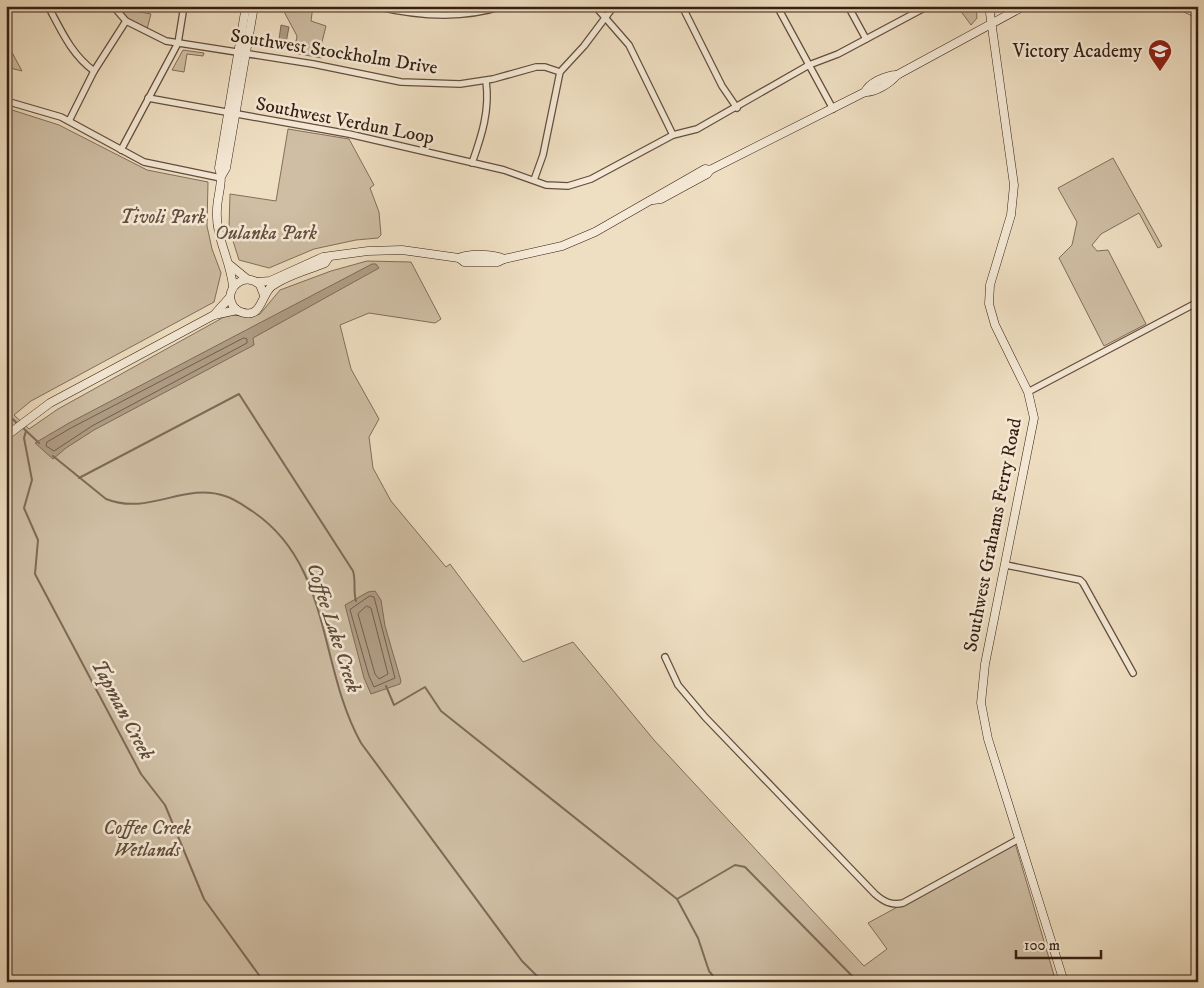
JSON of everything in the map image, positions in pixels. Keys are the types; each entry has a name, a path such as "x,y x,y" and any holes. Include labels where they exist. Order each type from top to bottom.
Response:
{"main road":[{"path":"214,315 230,297 233,287 230,265 222,244 217,220 222,176 219,168 232,114 242,53 246,6"},
{"path":"242,53 254,6"},
{"name":"Southwest Grahams Ferry Road","path":"989,6 1014,189 1010,219 990,285 989,304 995,325 1028,392 1034,411 1033,430 985,664 981,703 988,738 1064,982"},
{"path":"230,265 247,279 257,282 270,281 323,257 329,258 390,250 459,258 464,262 498,262 571,243 653,200 668,195 707,174 710,170 865,92 870,92 885,85 897,75 1024,6"},
{"path":"1181,6 1198,14"},
{"path":"6,436 33,414 63,396 214,315 237,310 248,314 254,312 262,305 264,295 272,286 325,263 329,258"},
{"path":"233,287 240,281 247,279"},
{"path":"257,282 264,295"},
{"path":"230,297 237,310"}],"street":[{"path":"48,6 71,50 78,59 94,71"},
{"name":"Southwest Stockholm Drive","path":"113,6 126,21 150,34 178,43 416,84 460,84 486,81 536,67 545,67 560,72"},
{"path":"121,150 178,43 184,6"},
{"path":"375,6 420,14 463,15 503,6"},
{"path":"420,6 420,14"},
{"path":"596,6 629,45 673,135"},
{"path":"534,180 546,145 560,72 584,46 614,6"},
{"path":"690,6 683,8 722,86 737,108"},
{"path":"777,6 833,109"},
{"path":"848,6 866,39"},
{"name":"Southwest Verdun Loop","path":"148,98 349,134 472,163 555,187 582,183 673,135 697,129 737,108 809,65 838,54 928,6"},
{"path":"69,121 94,71 126,21"},
{"path":"472,163 488,109 486,81"},
{"path":"6,101 34,107 69,121 144,162 222,176"},
{"path":"1028,392 1198,302"},
{"path":"1006,565 1080,580 1084,583 1133,673"},
{"path":"665,657 678,685 705,717 875,894 886,902 892,904 902,903 1019,838"}],"green space":[{"path":"116,6 130,6 130,10 151,14 147,29 133,23"},
{"path":"281,6 313,6 311,21 326,26 321,46 325,47 322,58 294,53 297,36"},
{"path":"957,6 976,6 977,18 971,25"},
{"path":"6,41 8,45 22,71 6,67"},
{"path":"183,50 204,53 203,56 187,54 184,72 172,70"},
{"path":"6,108 59,125 147,170 208,182 207,226 212,249 221,273 214,302 31,401 14,415 29,429 58,409 224,317 233,315 251,317 260,314 280,290 331,271 367,261 411,262 441,319 435,323 369,313 340,325 351,369 379,419 369,437 373,468 391,501 446,567 450,564 523,662 573,642 654,740 864,966 887,949 868,923 1015,843 1056,982 6,982"},
{"name":"Oulanka Park","path":"288,129 349,139 374,185 370,188 379,212 381,235 378,238 356,240 314,249 269,268 239,260 229,228 230,194 276,201"},
{"path":"1113,158 1162,246 1158,248 1139,213 1101,234 1092,245 1097,251 1108,250 1146,324 1104,346 1059,258 1072,245 1077,222 1058,188"}],"water":[{"path":"281,25 289,27 285,48 278,47"},
{"path":"372,264 376,264 379,268 253,338 254,345 94,430 53,459 35,443 69,423"},
{"path":"375,591 381,600 385,626 401,681 400,684 371,694 364,678 345,605 368,592"}],"waterway":[{"path":"79,478 239,394 353,571 356,601"},
{"name":"Coffee Lake Creek","path":"6,413 18,424"},
{"name":"Coffee Lake Creek","path":"22,427 39,443"},
{"name":"Tapman Creek","path":"26,431 24,438 32,480 24,508 38,540 35,574 141,774 165,805 204,899 264,982"},
{"name":"Coffee Lake Creek","path":"53,456 106,499 137,504 181,495 210,493 225,496 239,502 278,533 297,559 310,587 347,713 361,743 522,961 538,977 553,982"},
{"path":"386,686 394,705 425,687 441,711 677,899 698,938 709,971 718,982"},
{"path":"677,899 735,865 745,867 858,982"}],"place":[{"name":"Victory Academy","path":"1160,72"}],"park label":[{"name":"Tivoli Park","path":"163,217"},
{"name":"Coffee Creek Wetlands","path":"147,839"}]}
